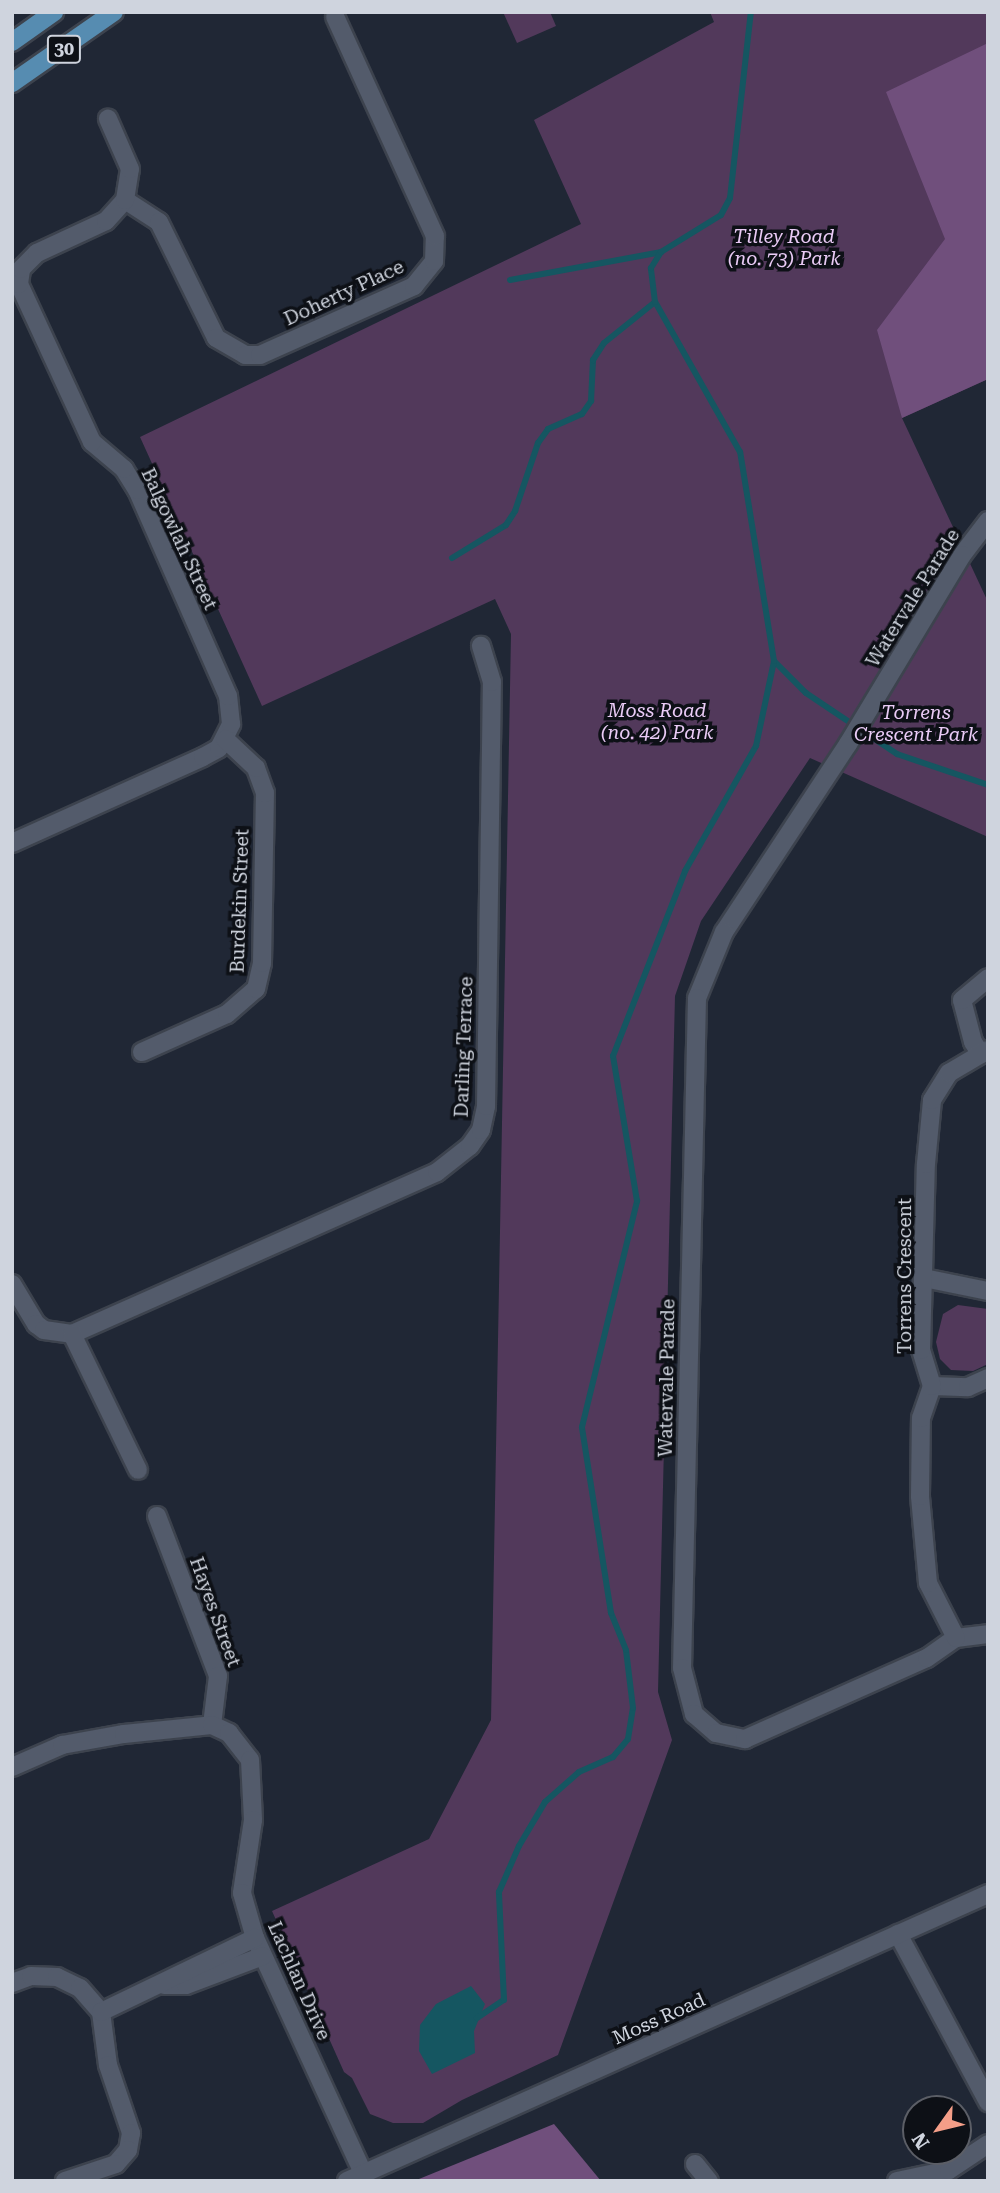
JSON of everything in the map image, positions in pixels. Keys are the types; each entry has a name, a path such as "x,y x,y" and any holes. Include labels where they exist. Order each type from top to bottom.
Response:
{"main road":[{"name":"30","path":"12,41 54,12"},
{"name":"30","path":"12,83 114,12"}],"street":[{"name":"Doherty Place","path":"125,200 159,222 216,338 244,355 260,355 414,286 434,261 435,236 335,17"},
{"path":"108,119 130,169 125,200"},
{"name":"Balgowlah Street","path":"125,200 106,221 37,253 21,269 16,284 92,442 124,469 137,490 228,695 231,724 226,738"},
{"name":"Watervale Parade","path":"988,521 962,555 843,750 724,932 697,998 682,1668 694,1714 716,1733 745,1739 927,1658 956,1638 988,1634"},
{"name":"Darling Terrace","path":"72,1334 436,1172 456,1160 481,1130 486,1106 492,682 481,646"},
{"path":"12,843 203,757 226,738"},
{"name":"Burdekin Street","path":"142,1052 227,1014 256,989 262,963 265,793 256,768 226,738"},
{"name":"Torrens Crescent","path":"932,1386 921,1350 932,1100 949,1073 984,1052 973,1042 962,1000 988,978"},
{"path":"924,1278 988,1291"},
{"path":"12,1284 27,1315 44,1330 72,1334 138,1470"},
{"path":"956,1638 929,1583 921,1418 932,1386 968,1387 988,1378"},
{"name":"Hayes Street","path":"158,1516 218,1676 212,1725"},
{"path":"12,1767 62,1745 212,1725"},
{"name":"Lachlan Drive","path":"212,1725 229,1733 250,1760 253,1820 242,1893 255,1938 355,2177"},
{"name":"Moss Road","path":"355,2177 988,1894"},
{"path":"898,1934 988,2102"},
{"path":"101,2012 164,1985 255,1938"},
{"path":"164,1985 186,1985 263,1956"},
{"path":"12,1983 31,1976 57,1977 80,1988 101,2012 108,2065 131,2133 128,2150 116,2164 65,2181"},
{"path":"897,2181 952,2176 988,2144"},
{"path":"695,2164 709,2181"}],"green space":[{"path":"503,12 550,12 556,26 517,43"},
{"path":"710,12 988,12 988,379 902,418 988,602 988,837 810,758 701,921 675,996 658,1692 672,1740 558,2055 462,2100 423,2123 393,2123 370,2114 352,2078 344,2072 272,1911 429,1839 491,1720 511,634 495,599 262,706 140,437 581,224 534,120 714,22"},
{"path":"958,1305 988,1309 988,1364 973,1371 951,1370 940,1359 936,1342 943,1314"}],"shaded area":[{"path":"988,43 988,379 902,418 877,330 945,239 886,92"},
{"path":"554,2124 601,2181 414,2181"}],"water":[{"path":"471,1986 485,2004 474,2031 475,2053 432,2074 419,2051 420,2025 436,2004"}],"waterway":[{"path":"477,2018 504,2000 499,1892 519,1846 545,1802 579,1772 613,1757 628,1739 633,1708 626,1650 611,1613 582,1427 637,1201 613,1056 685,871 756,746 774,661 740,452 655,302 651,268 661,252 721,215 730,198 751,12"},
{"path":"510,280 661,252"},
{"path":"452,558 506,525 515,511 538,443 548,429 582,414 591,401 593,360 604,343 655,302"},
{"path":"774,661 806,693 897,754 988,785"}],"park label":[{"name":"Tilley Road (no. 73) Park","path":"784,248"},
{"name":"Moss Road (no. 42) Park","path":"657,722"},
{"name":"Torrens Crescent Park","path":"916,724"}]}
